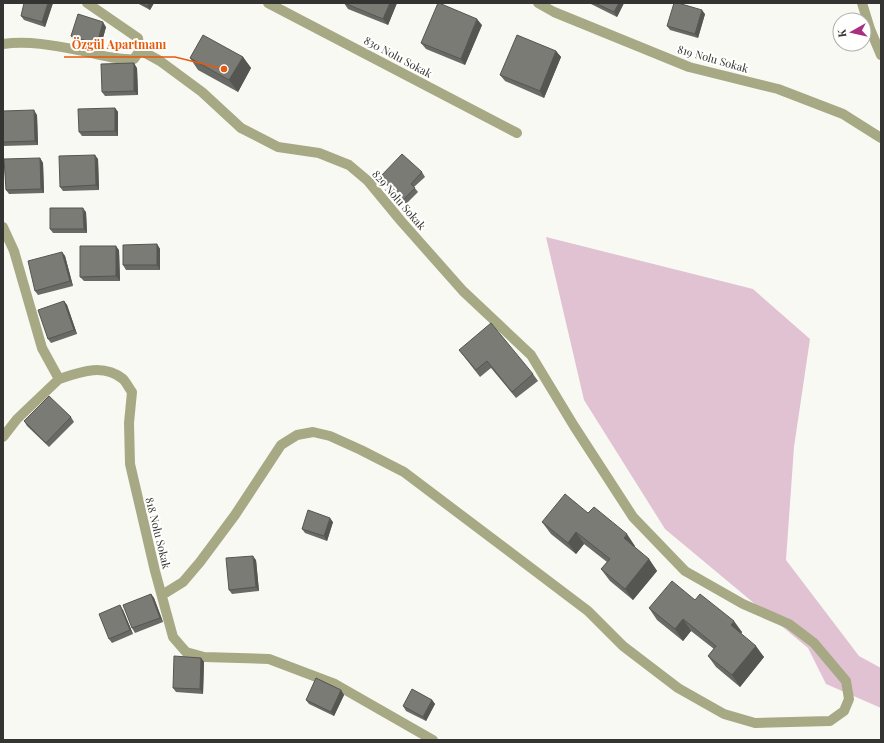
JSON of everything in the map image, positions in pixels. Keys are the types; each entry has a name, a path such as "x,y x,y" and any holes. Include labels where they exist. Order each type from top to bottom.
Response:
{"street":[{"path":"3,44 19,42 69,48 122,60 134,59 140,50 138,38 87,3"},
{"name":"830 Nolu Sokak","path":"268,3 517,133"},
{"path":"281,3 288,13"},
{"name":"819 Nolu Sokak","path":"538,3 554,12 688,67 778,89 843,114 881,138"},
{"path":"862,3 870,30 881,55"},
{"name":"829 Nolu Sokak","path":"140,50 160,61 202,92 241,128 278,147 319,153 349,165 368,181 463,291 531,355 574,426 633,516 685,571 743,604 789,624 814,643 846,681 849,699 844,711 830,721 755,723 724,714 678,688 623,646 588,611 404,472 330,436 313,432 297,436 281,445 235,515 200,562 183,582 162,595"},
{"path":"3,228 14,251 42,348 59,379 17,419 3,438"},
{"name":"818 Nolu Sokak","path":"59,379 87,370 106,370 123,380 132,392 128,423 130,464 141,514 173,637 186,652 204,657 269,659 335,684 426,738"}],"shaded area":[{"path":"546,237 753,289 810,339 794,447 786,560 859,656 881,668 881,708 826,684 808,648 665,529 584,400"}],"building":[{"path":"24,3 48,3 42,22 21,16"},
{"path":"141,3 149,3 147,6"},
{"path":"344,3 390,3 383,19"},
{"path":"438,3 477,19 461,59 421,43"},
{"path":"595,3 619,3 614,12"},
{"path":"674,3 702,10 695,34 667,26"},
{"path":"78,14 103,22 97,44 71,36"},
{"path":"203,35 243,57 229,80 190,58"},
{"path":"517,35 556,51 540,91 500,75"},
{"path":"134,63 134,91 102,92 101,64"},
{"path":"115,108 115,131 79,132 78,109"},
{"path":"34,110 35,141 3,142 3,111"},
{"path":"402,154 422,172 411,184 415,188 403,200 380,177"},
{"path":"95,155 96,185 60,187 59,156"},
{"path":"40,158 41,189 6,190 4,159"},
{"path":"50,208 83,208 84,229 50,229"},
{"path":"157,244 157,265 123,265 123,245"},
{"path":"80,246 116,246 116,276 80,277"},
{"path":"62,252 70,281 35,291 28,261"},
{"path":"64,301 74,330 48,339 38,310"},
{"path":"491,323 533,374 512,392 487,361 476,370 459,350"},
{"path":"49,396 71,417 46,443 24,421"},
{"path":"565,494 588,513 594,507 627,534 624,538 649,559 625,589 601,569 610,559 576,532 568,543 542,522"},
{"path":"308,510 330,518 324,536 302,529"},
{"path":"253,556 256,587 229,590 226,558"},
{"path":"672,581 695,600 700,594 734,621 731,625 756,646 732,675 708,656 716,646 683,619 675,629 649,608"},
{"path":"151,594 160,618 132,628 123,605"},
{"path":"120,605 130,630 109,639 99,614"},
{"path":"174,656 201,658 200,689 173,688"},
{"path":"316,678 341,690 331,712 306,700"},
{"path":"412,689 432,700 423,717 403,706"}],"place":[{"name":"Özgül Apartmanı","path":"224,69"}]}
